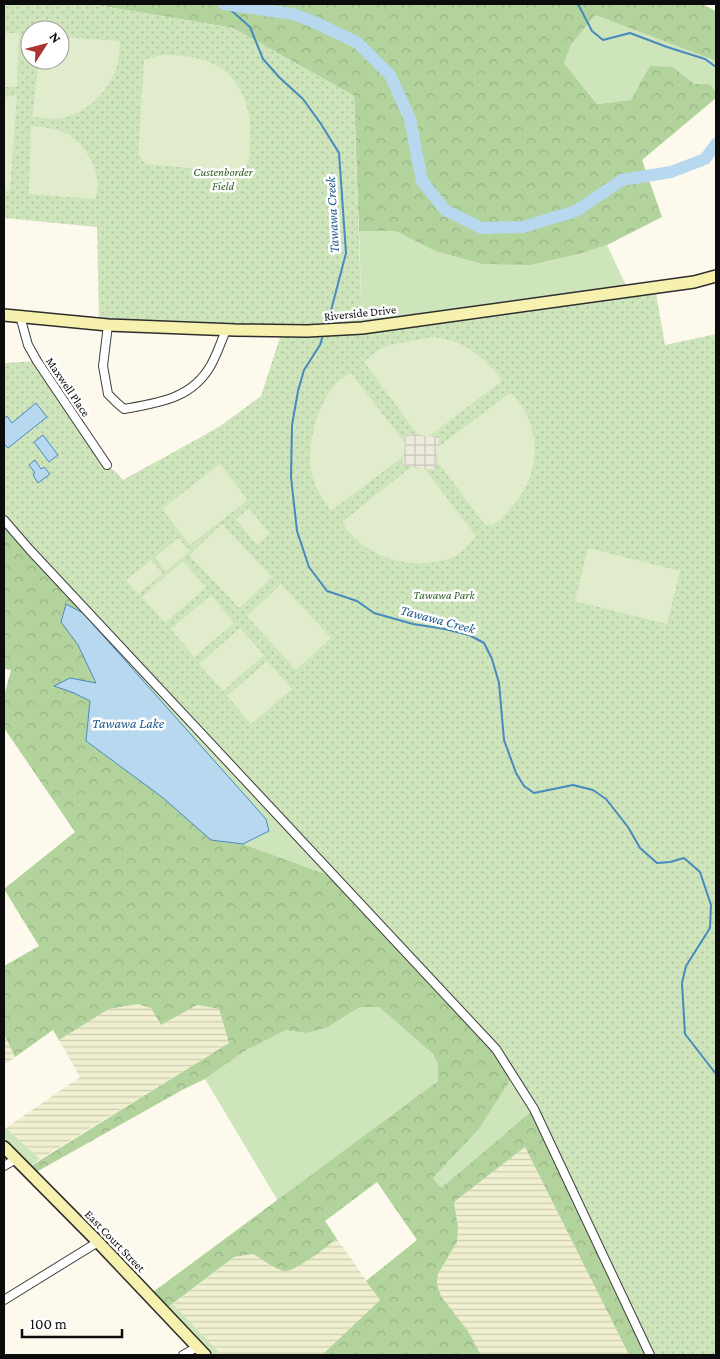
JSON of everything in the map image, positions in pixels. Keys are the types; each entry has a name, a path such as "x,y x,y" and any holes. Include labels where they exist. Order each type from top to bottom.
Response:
{"main road":[{"name":"Riverside Drive","path":"4,315 108,325 226,330 307,331 362,328 629,292 694,282 716,276"},
{"name":"East Court Street","path":"4,1147 98,1242 201,1351"}],"street":[{"name":"Maxwell Place","path":"20,316 28,344 37,361 107,466"},
{"path":"108,325 103,366 108,394 124,409 154,404 180,396 200,380 210,366 226,330"},
{"path":"4,520 496,1049 534,1109 650,1355"},
{"path":"4,1166 16,1158"},
{"path":"4,1300 98,1242"},
{"path":"183,1355 201,1351"}],"green space":[{"name":"Tawawa Park","path":"4,4 90,4 233,28 354,96 362,328 655,288 665,345 716,334 716,1355 650,1355 534,1109 496,1049 4,520 4,363 37,361 107,465 123,480 219,427 261,396 282,331 99,324 97,227 4,218"},
{"path":"90,4 702,4 716,11 716,61 595,15 571,45 564,63 597,104 631,100 650,66 673,67 694,84 710,84 716,92 716,98 642,160 662,217 607,245 583,253 531,265 483,264 435,251 396,231 359,231 354,96 233,28"},
{"path":"595,15 716,61 716,92 710,84 694,84 673,67 631,100 597,104 564,63 571,45"},
{"path":"4,33 19,33 17,87 4,87"},
{"path":"70,38 120,41 119,57 111,81 91,104 83,110 66,117 56,119 32,117 38,70 70,70"},
{"path":"161,55 188,56 208,61 223,70 237,84 246,102 250,122 250,156 242,173 145,164 138,155 144,60"},
{"path":"17,95 10,191 4,191 4,97"},
{"path":"31,126 63,132 83,147 92,162 97,179 96,199 29,194"},
{"path":"396,230 435,251 531,265 583,253 607,245 629,292 362,328 359,231"},
{"path":"433,337 456,342 469,349 490,366 502,381 428,437 418,435 364,362 377,351 389,345"},
{"path":"351,373 405,443 404,456 331,511 318,491 312,475 310,449 314,426 322,404 337,383"},
{"path":"510,393 518,401 530,421 535,445 533,468 521,495 513,506 500,520 486,526 437,461 438,447"},
{"path":"220,464 248,500 190,545 162,509"},
{"path":"411,467 424,468 476,536 464,550 454,557 435,562 408,563 382,556 359,542 342,522"},
{"path":"249,508 270,534 257,545 236,519"},
{"path":"4,520 85,609 83,613 66,605 61,622 78,645 96,684 54,686 90,701 86,741 162,797 211,840 243,844 336,878 496,1049 513,1076 479,1129 433,1178 441,1188 534,1109 650,1355 629,1355 525,1147 454,1202 458,1227 457,1242 438,1274 437,1284 441,1296 468,1331 481,1355 322,1355 380,1300 366,1281 417,1240 377,1182 325,1221 337,1239 296,1267 284,1271 253,1254 234,1257 163,1311 149,1295 438,1081 438,1064 433,1054 379,1007 360,1007 326,1028 305,1033 286,1030 245,1051 205,1079 31,1175 26,1169 229,1043 219,1009 197,1005 161,1025 151,1008 138,1004 109,1009 59,1040 53,1030 15,1057 4,1034 4,966 39,946 4,889 75,832 4,728 4,696 11,670 4,669"},
{"path":"222,524 272,577 239,608 189,555"},
{"path":"178,538 190,551 166,571 155,557"},
{"path":"588,548 680,571 667,624 575,601"},
{"path":"151,560 163,574 138,594 126,580"},
{"path":"183,561 206,587 165,623 142,597"},
{"path":"281,584 331,638 296,670 247,616"},
{"path":"211,595 234,623 194,657 171,629"},
{"path":"85,609 336,878 243,844 269,831 83,613"},
{"path":"240,628 264,655 223,691 199,664"},
{"path":"267,661 292,689 251,724 227,696"},
{"path":"138,1004 152,1008 161,1025 197,1005 219,1009 229,1043 40,1159 6,1128 80,1077 59,1040 109,1009"},
{"path":"360,1007 379,1007 433,1054 438,1064 438,1081 278,1201 205,1079 245,1051 286,1030 305,1033 343,1017"},
{"path":"4,1034 15,1057 4,1065"},
{"path":"513,1076 534,1109 441,1188 433,1178 479,1129"},
{"path":"6,1128 40,1159 26,1169 4,1147 4,1129"},
{"path":"525,1147 629,1355 481,1355 468,1331 441,1296 437,1284 438,1274 457,1242 458,1227 454,1202"},
{"path":"337,1239 380,1300 322,1355 222,1355 173,1304 234,1257 253,1254 272,1266 297,1267"},
{"path":"173,1304 222,1355 205,1355 163,1311"}],"shaded area":[{"path":"407,433 439,438 435,470 402,465"}],"water":[{"path":"36,403 47,417 8,448 4,444 4,419 7,416 12,423"},
{"path":"43,435 58,455 49,462 34,442"},
{"path":"35,460 41,469 44,467 50,474 38,483 33,475 35,473 29,465"},
{"name":"Tawawa Lake","path":"66,604 83,613 266,819 269,831 243,844 211,840 162,797 86,741 90,701 54,686 70,678 96,683 78,645 61,622"}],"waterway":[{"name":"Tawawa Creek","path":"224,4 250,27 263,59 303,99 339,153 346,253 327,326"},
{"path":"224,4 293,14 358,43 390,75 410,119 422,181 445,210 481,228 523,227 576,211 622,180 671,172 705,159 716,144"},
{"path":"578,4 592,31 603,40 630,33 705,59 716,67"},
{"name":"Tawawa Creek","path":"323,335 320,345 304,370 292,425 291,477 297,531 309,567 327,591 357,601 374,613 413,624 469,635 484,643 492,659 499,683 504,740 516,773 524,786 534,793 573,785 593,790 606,799 628,827 640,848 657,863 684,858 700,872 711,905 710,928 686,966 682,983 685,1034 716,1074"}],"park label":[{"name":"Custenborder Field","path":"223,179"}]}
